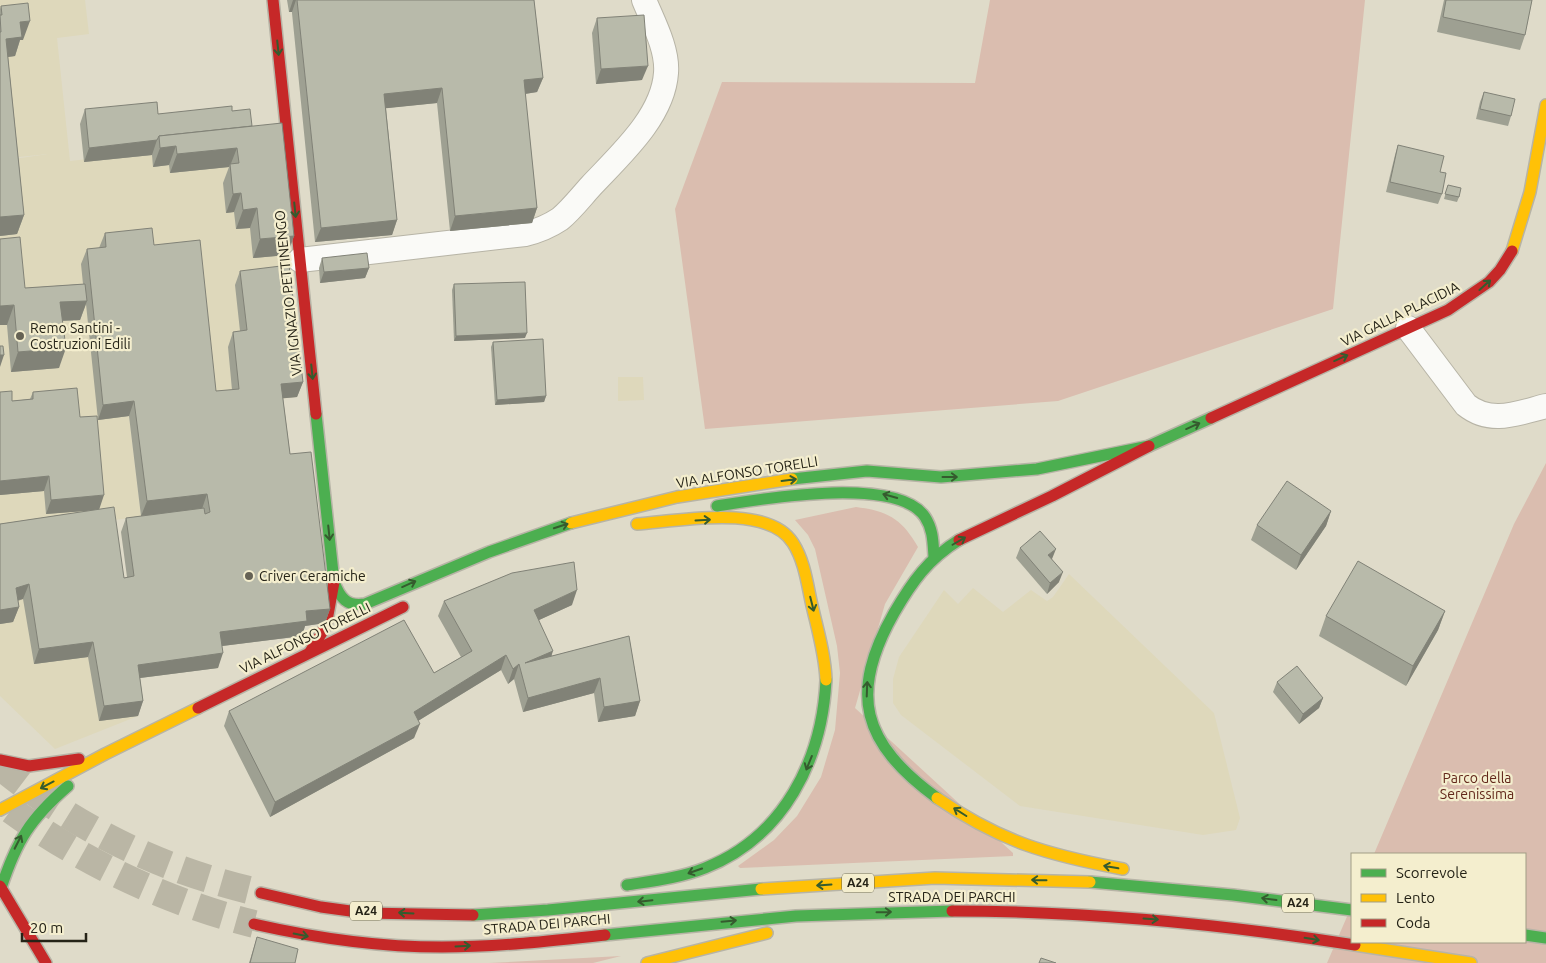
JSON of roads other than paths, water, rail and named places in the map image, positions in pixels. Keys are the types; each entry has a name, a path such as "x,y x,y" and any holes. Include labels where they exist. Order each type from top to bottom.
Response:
{"main road":[{"name":"VIA IGNAZIO PETTINENGO","path":"273,0 334,582 338,594 343,601 352,605 365,604"},
{"name":"VIA GALLA PLACIDIA","path":"1149,446 1448,310 1476,293 1508,259 1514,247 1522,222 1546,105"},
{"path":"1130,870 1055,856 1016,842 951,807 896,762 878,738 870,718 866,698 868,672 878,640 915,579 934,557 974,533 1090,478 1149,446"},
{"name":"VIA ALFONSO TORELLI","path":"365,604 454,565 542,532 598,516 663,501 748,486 867,471 888,470 941,477 985,476 1054,466 1149,446"},
{"path":"618,886 665,879 694,872 730,854 762,831 783,809 804,776 820,733 826,690 823,650 805,575 794,544 780,528 759,520 741,518 633,525 691,510 740,502 863,491 893,496 916,508 931,526 934,535 934,557"},
{"name":"VIA IGNAZIO PETTINENGO","path":"310,652 326,626 334,582"},
{"name":"VIA ALFONSO TORELLI","path":"0,810 105,754 418,600"},
{"path":"0,760 18,766 32,767 105,754"},
{"path":"46,963 0,887 13,852 32,819 105,754"},
{"path":"1156,876 1245,895"},
{"name":"STRADA DEI PARCHI","path":"262,893 322,907 355,911 472,915 805,886 912,880 1067,880 1245,895 1351,910"},
{"path":"472,915 563,896"},
{"name":"STRADA DEI PARCHI","path":"254,924 349,943 436,947 481,945 818,915 989,911 1150,919 1274,933 1471,963"},
{"path":"647,963 777,930 818,915"},
{"path":"1526,935 1546,938"}],"street":[{"path":"300,260 525,234 540,231 561,218 637,134 651,114 663,90 666,63 644,0"},
{"path":"1408,328 1466,405 1476,412 1500,417 1546,406"}],"tunnel":[{"path":"0,766 60,810 91,829 123,845 190,873 261,893"},
{"path":"11,810 68,847 127,879 190,904 254,924"}],"place":[{"name":"Remo Santini - Costruzioni Edili","path":"20,336"},
{"name":"Criver Ceramiche","path":"249,576"}],"park label":[{"name":"Parco della Serenissima","path":"1477,786"}]}
